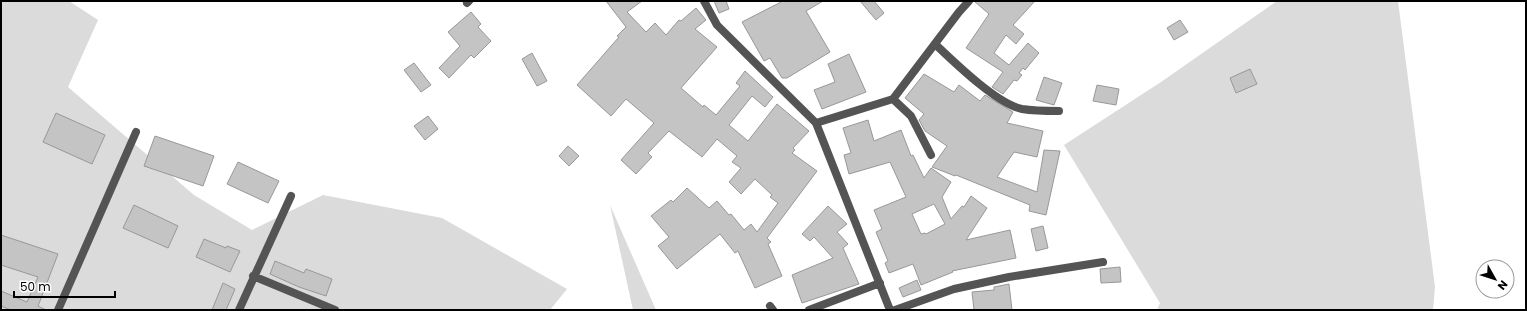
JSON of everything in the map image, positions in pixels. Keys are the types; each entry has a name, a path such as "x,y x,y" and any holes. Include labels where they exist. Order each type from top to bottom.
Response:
{"street":[{"path":"704,1 717,25 816,123 890,310"},
{"path":"816,123 893,99 959,12 970,1"},
{"path":"935,44 981,85 1020,109 1059,110"},
{"path":"893,99 910,116 931,155"},
{"path":"58,310 136,132"},
{"path":"239,310 253,276 291,196"},
{"path":"895,310 954,289 1009,277 1103,262"},
{"path":"253,276 334,310"},
{"path":"809,310 880,283"}],"shaded area":[{"path":"1,1 69,1 98,20 68,87 194,195 252,230 323,195 442,218 567,289 550,310 1,310"},
{"path":"1277,1 1398,1 1435,287 1433,310 1157,310 1160,303 1064,145 1161,82"},
{"path":"610,205 656,310 633,310"}],"building":[{"path":"606,1 642,1 627,12 646,32 655,23 666,35 679,20 681,21 696,8 706,20 695,29 717,47 681,88 703,107 704,105 716,115 740,86 736,83 745,71 773,97 765,107 752,96 729,125 748,141 777,104 809,131 793,148 795,150 792,153 817,171 767,238 771,242 768,244 782,276 755,288 738,251 735,253 720,234 677,269 658,246 669,237 651,216 671,200 673,202 687,188 709,208 717,201 729,215 731,214 744,230 751,224 757,232 778,203 770,197 772,195 755,179 741,194 729,182 741,168 732,162 737,156 717,139 702,157 669,131 648,153 652,157 636,174 621,160 654,123 626,99 611,116 577,85 626,27"},
{"path":"714,1 726,1 729,9 719,13"},
{"path":"783,1 823,1 806,11 830,52 787,78 782,78 770,58 764,61 742,22"},
{"path":"860,1 874,1 884,13 876,20"},
{"path":"974,1 1035,1 1013,25 1024,34 1016,44 1006,35 994,53 1009,65 1028,43 1039,53 1025,70 1023,68 1019,73 1022,75 1017,81 1014,80 1003,94 992,87 1003,72 966,48 989,14"},
{"path":"471,12 481,24 478,27 491,41 474,58 471,55 449,78 439,68 460,46 448,32"},
{"path":"1180,20 1188,32 1174,40 1167,28"},
{"path":"532,53 547,81 537,86 522,59"},
{"path":"849,54 866,92 822,109 814,90 835,82 828,64"},
{"path":"414,63 431,85 421,92 404,70"},
{"path":"1250,69 1257,84 1236,93 1230,78"},
{"path":"924,74 954,92 959,85 980,101 985,95 1013,112 1007,123 1043,131 1037,157 1014,152 997,177 1037,192 1044,150 1060,151 1046,215 1029,211 1030,205 956,175 955,176 932,167 947,146 925,131 919,120 924,114 905,98"},
{"path":"1044,77 1062,83 1054,105 1036,100"},
{"path":"1097,85 1119,89 1116,105 1093,101"},
{"path":"56,113 105,135 92,164 43,142"},
{"path":"428,116 438,129 425,140 414,126"},
{"path":"868,120 874,141 901,130 911,156 913,155 924,178 931,168 951,182 942,197 951,219 962,206 964,207 971,196 987,208 966,240 1010,230 1016,258 952,271 953,272 921,285 913,264 889,273 885,263 888,261 876,232 882,229 874,210 906,197 890,162 849,174 844,155 851,153 843,128","holes":["934,204 945,224 926,234 921,234 912,214"]},
{"path":"155,136 214,156 203,186 144,166"},
{"path":"568,146 579,156 569,166 559,156"},
{"path":"238,162 279,181 268,203 227,184"},
{"path":"134,205 178,226 168,248 123,228"},
{"path":"828,206 847,224 837,232 848,244 843,248 859,284 802,303 792,275 833,258 814,237 810,241 802,234"},
{"path":"1043,226 1048,248 1036,251 1031,229"},
{"path":"1,235 58,254 38,306 46,310 11,310 1,306 1,291 27,302 38,277 1,265"},
{"path":"204,239 226,248 227,246 240,251 230,272 196,257"},
{"path":"275,261 304,273 306,269 332,279 326,296 299,287 270,274"},
{"path":"1120,267 1121,282 1101,283 1100,269"},
{"path":"917,280 921,290 903,297 899,288"},
{"path":"223,283 235,289 226,310 212,310"},
{"path":"1009,284 1012,310 974,310 972,292 994,290 994,287"}]}
